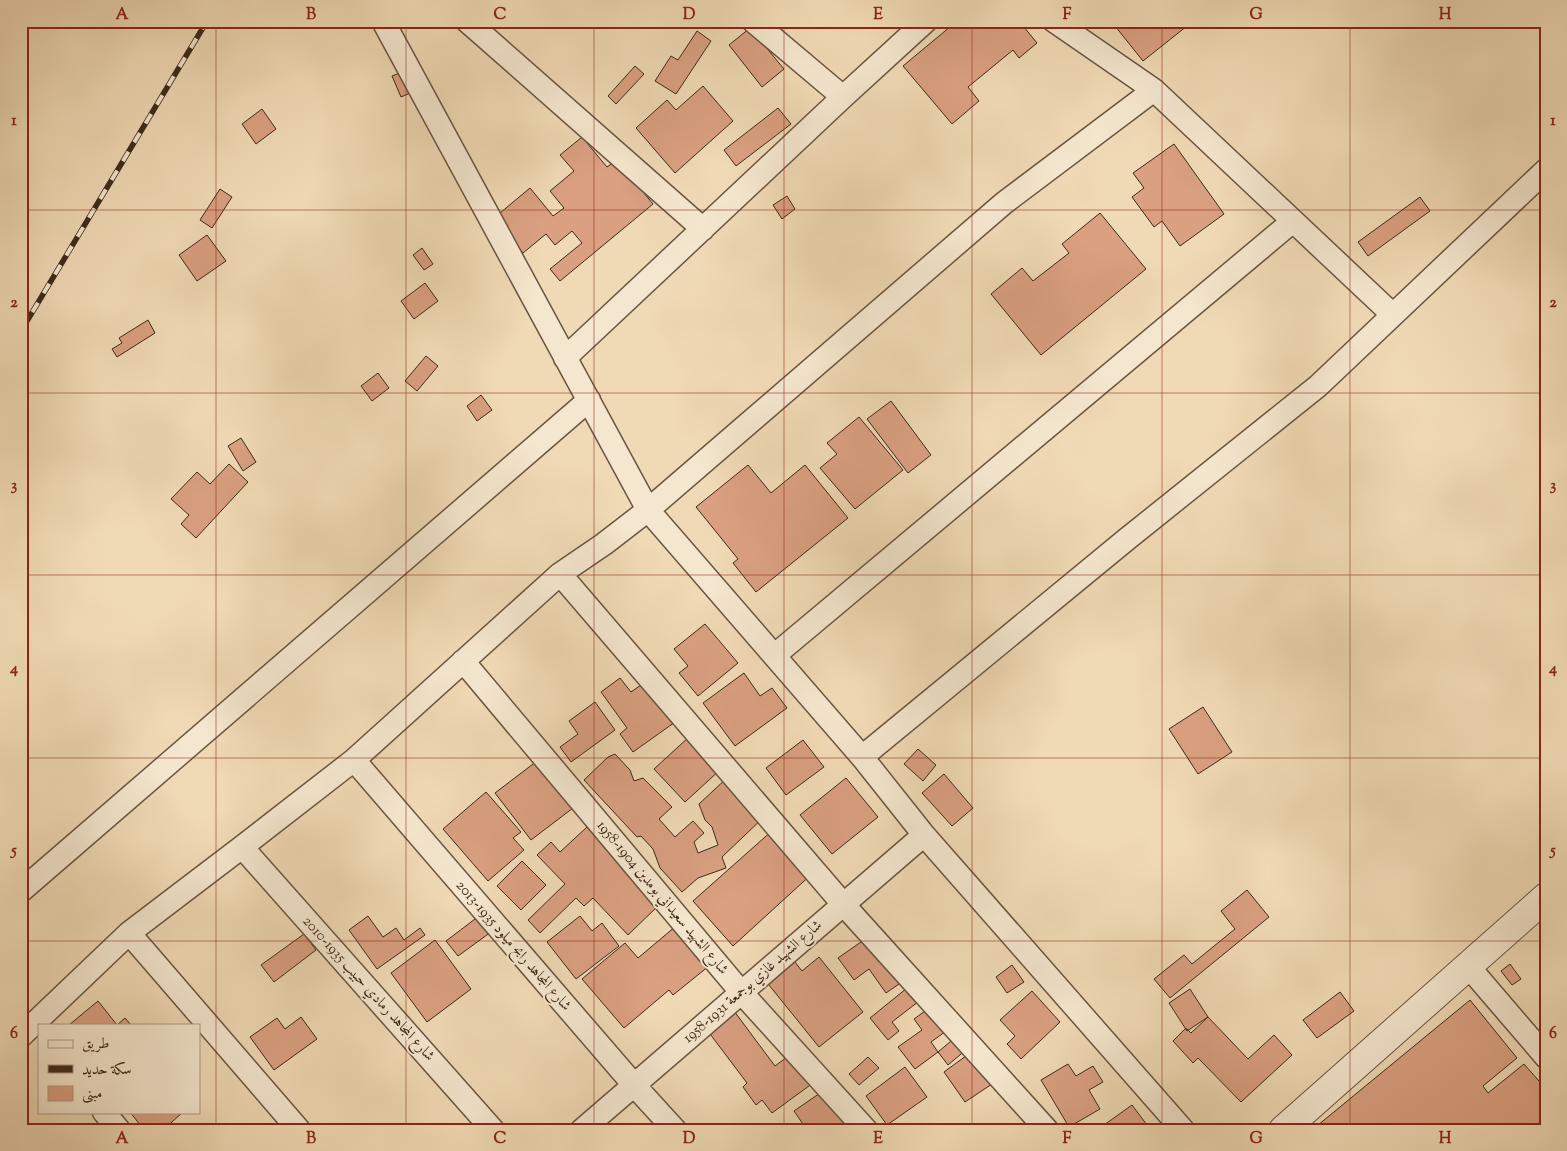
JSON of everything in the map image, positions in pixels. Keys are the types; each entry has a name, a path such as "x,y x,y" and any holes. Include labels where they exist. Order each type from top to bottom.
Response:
{"street":[{"path":"383,21 648,510 862,757 924,835 1183,1130"},
{"path":"467,21 703,229"},
{"path":"753,21 843,97"},
{"path":"565,358 926,21"},
{"path":"1054,21 1154,90 1392,315"},
{"path":"39,1024 129,933 354,760 560,574 604,544 648,510 1004,203 1154,90"},
{"path":"862,757 1127,539 1318,386 1546,170"},
{"path":"774,655 1294,221"},
{"path":"21,891 589,400"},
{"path":"560,574 843,904 1047,1130"},
{"name":"شارع الشهيد سعيداني بومدين 1904-1958","path":"463,661 741,992 866,1130"},
{"name":"شارع المجاهد رابح ميلود 1935-2013","path":"354,760 675,1130"},
{"name":"شارع الشهيد غازي بوجمعة 1931-1958","path":"582,1130 924,835"},
{"name":"شارع المجاهد رمادي حبيب 1935-2010","path":"242,848 494,1130"},
{"path":"1283,1130 1546,897"},
{"path":"129,933 299,1130"},
{"path":"1468,966 1546,1057"},
{"path":"106,1114 119,1130"}],"building":[{"path":"957,21 1019,21 1037,43 1019,58 1013,50 968,87 979,101 952,124 903,66"},
{"path":"1111,21 1191,21 1192,22 1143,61"},
{"path":"750,28 784,69 762,87 729,45"},
{"path":"697,31 711,41 676,94 655,81 671,56 678,60"},
{"path":"635,66 644,74 616,104 608,96"},
{"path":"407,70 415,91 401,97 392,76"},
{"path":"703,86 733,121 675,173 636,128 667,100 676,110"},
{"path":"778,108 791,124 736,166 724,150"},
{"path":"262,109 276,129 256,144 242,124"},
{"path":"582,137 607,167 617,160 653,204 560,281 550,269 582,243 572,231 555,245 546,234 523,253 494,218 530,188 553,216 564,208 550,191 574,171 560,155"},
{"path":"1174,144 1224,214 1180,246 1162,221 1154,227 1132,197 1144,188 1133,173"},
{"path":"220,189 232,197 212,228 200,220"},
{"path":"787,196 795,209 782,219 773,205"},
{"path":"1420,197 1430,211 1368,256 1358,242"},
{"path":"1100,213 1146,269 1041,355 991,294 1022,268 1033,281 1069,253 1062,244"},
{"path":"207,235 226,261 197,281 179,255"},
{"path":"422,248 433,264 424,270 413,255"},
{"path":"425,283 438,301 414,319 401,301"},
{"path":"148,320 155,333 117,357 112,349 122,343 119,338"},
{"path":"426,356 438,366 417,391 405,381"},
{"path":"378,373 389,388 372,401 361,386"},
{"path":"481,395 492,410 477,421 467,406"},
{"path":"891,401 931,455 908,473 867,419"},
{"path":"859,417 903,470 855,509 820,468 837,454 827,443"},
{"path":"241,438 256,462 243,471 228,446"},
{"path":"229,464 248,482 196,538 181,524 189,515 171,499 197,472 210,484"},
{"path":"748,465 771,493 805,465 848,518 756,592 733,563 738,559 696,507"},
{"path":"705,624 738,663 698,696 679,673 688,666 674,649"},
{"path":"744,673 760,696 772,688 787,708 735,746 703,703"},
{"path":"620,678 631,692 648,680 678,720 633,752 620,734 627,728 601,692"},
{"path":"595,702 615,730 571,762 560,747 578,734 569,721"},
{"path":"1203,707 1232,752 1198,774 1169,729"},
{"path":"690,736 721,769 685,802 654,769"},
{"path":"803,740 824,767 786,795 766,768"},
{"path":"918,749 936,765 923,781 904,764"},
{"path":"615,754 630,770 634,781 643,778 672,807 659,819 675,837 693,821 704,833 694,842 698,853 718,845 712,827 705,820 699,804 729,776 765,816 722,857 726,868 698,878 682,892 660,868 653,849 641,836 637,837 584,780 608,757"},
{"path":"537,761 573,808 531,840 495,793"},
{"path":"944,774 973,808 952,826 922,793"},
{"path":"846,778 878,817 832,854 800,815"},
{"path":"486,792 521,832 513,838 524,850 488,881 443,829"},
{"path":"587,827 660,904 628,935 593,898 584,906 576,898 540,933 528,920 565,884 537,855 551,842 560,852"},
{"path":"774,829 814,872 733,946 693,901"},
{"path":"522,861 546,885 521,910 497,886"},
{"path":"1247,890 1269,917 1170,998 1154,979 1184,955 1192,964 1235,929 1221,911"},
{"path":"368,916 383,937 396,928 404,940 420,928 425,935 377,969 349,930"},
{"path":"479,916 491,932 458,956 446,941"},
{"path":"580,916 592,931 602,923 619,946 576,979 547,942"},
{"path":"676,926 709,966 673,995 669,990 624,1028 582,979 625,943 638,958"},
{"path":"304,934 316,950 274,982 261,965"},
{"path":"868,937 902,982 886,993 869,969 854,980 838,958"},
{"path":"435,940 471,989 427,1022 391,973"},
{"path":"783,947 802,971 819,957 863,1012 819,1047 756,969"},
{"path":"1510,964 1521,979 1512,985 1501,971"},
{"path":"1012,965 1024,982 1007,993 996,977"},
{"path":"912,984 923,998 892,1022 899,1031 888,1040 870,1018"},
{"path":"1190,989 1208,1017 1187,1031 1169,1003"},
{"path":"1032,991 1060,1022 1021,1059 1007,1044 1015,1036 1000,1020"},
{"path":"1340,992 1354,1011 1317,1038 1303,1020"},
{"path":"1470,1000 1517,1058 1483,1086 1488,1093 1524,1064 1546,1089 1546,1122 1536,1130 1312,1130"},
{"path":"98,1001 116,1024 70,1024"},
{"path":"932,1006 949,1029 931,1042 938,1052 915,1069 898,1047 922,1030 914,1019"},
{"path":"734,1011 775,1066 791,1054 813,1083 772,1113 762,1100 756,1105 743,1087 747,1083 707,1030"},
{"path":"301,1017 317,1039 274,1070 250,1037 277,1018 285,1029"},
{"path":"1208,1017 1248,1059 1274,1035 1292,1055 1241,1102 1198,1058 1193,1063 1173,1041 1186,1028 1191,1033"},
{"path":"125,1018 130,1024 118,1024"},
{"path":"957,1036 967,1049 948,1065 938,1052"},
{"path":"970,1053 992,1084 965,1102 944,1072"},
{"path":"868,1057 879,1068 859,1085 849,1074"},
{"path":"1068,1064 1076,1076 1093,1066 1103,1082 1089,1090 1100,1109 1069,1127 1041,1080"},
{"path":"905,1067 927,1097 887,1125 866,1096"},
{"path":"823,1091 849,1127 845,1130 807,1130 794,1111"},
{"path":"1132,1105 1150,1129 1097,1130"},
{"path":"132,1114 181,1114 163,1130 144,1130"}],"railway":[{"path":"21,331 207,21"}]}
